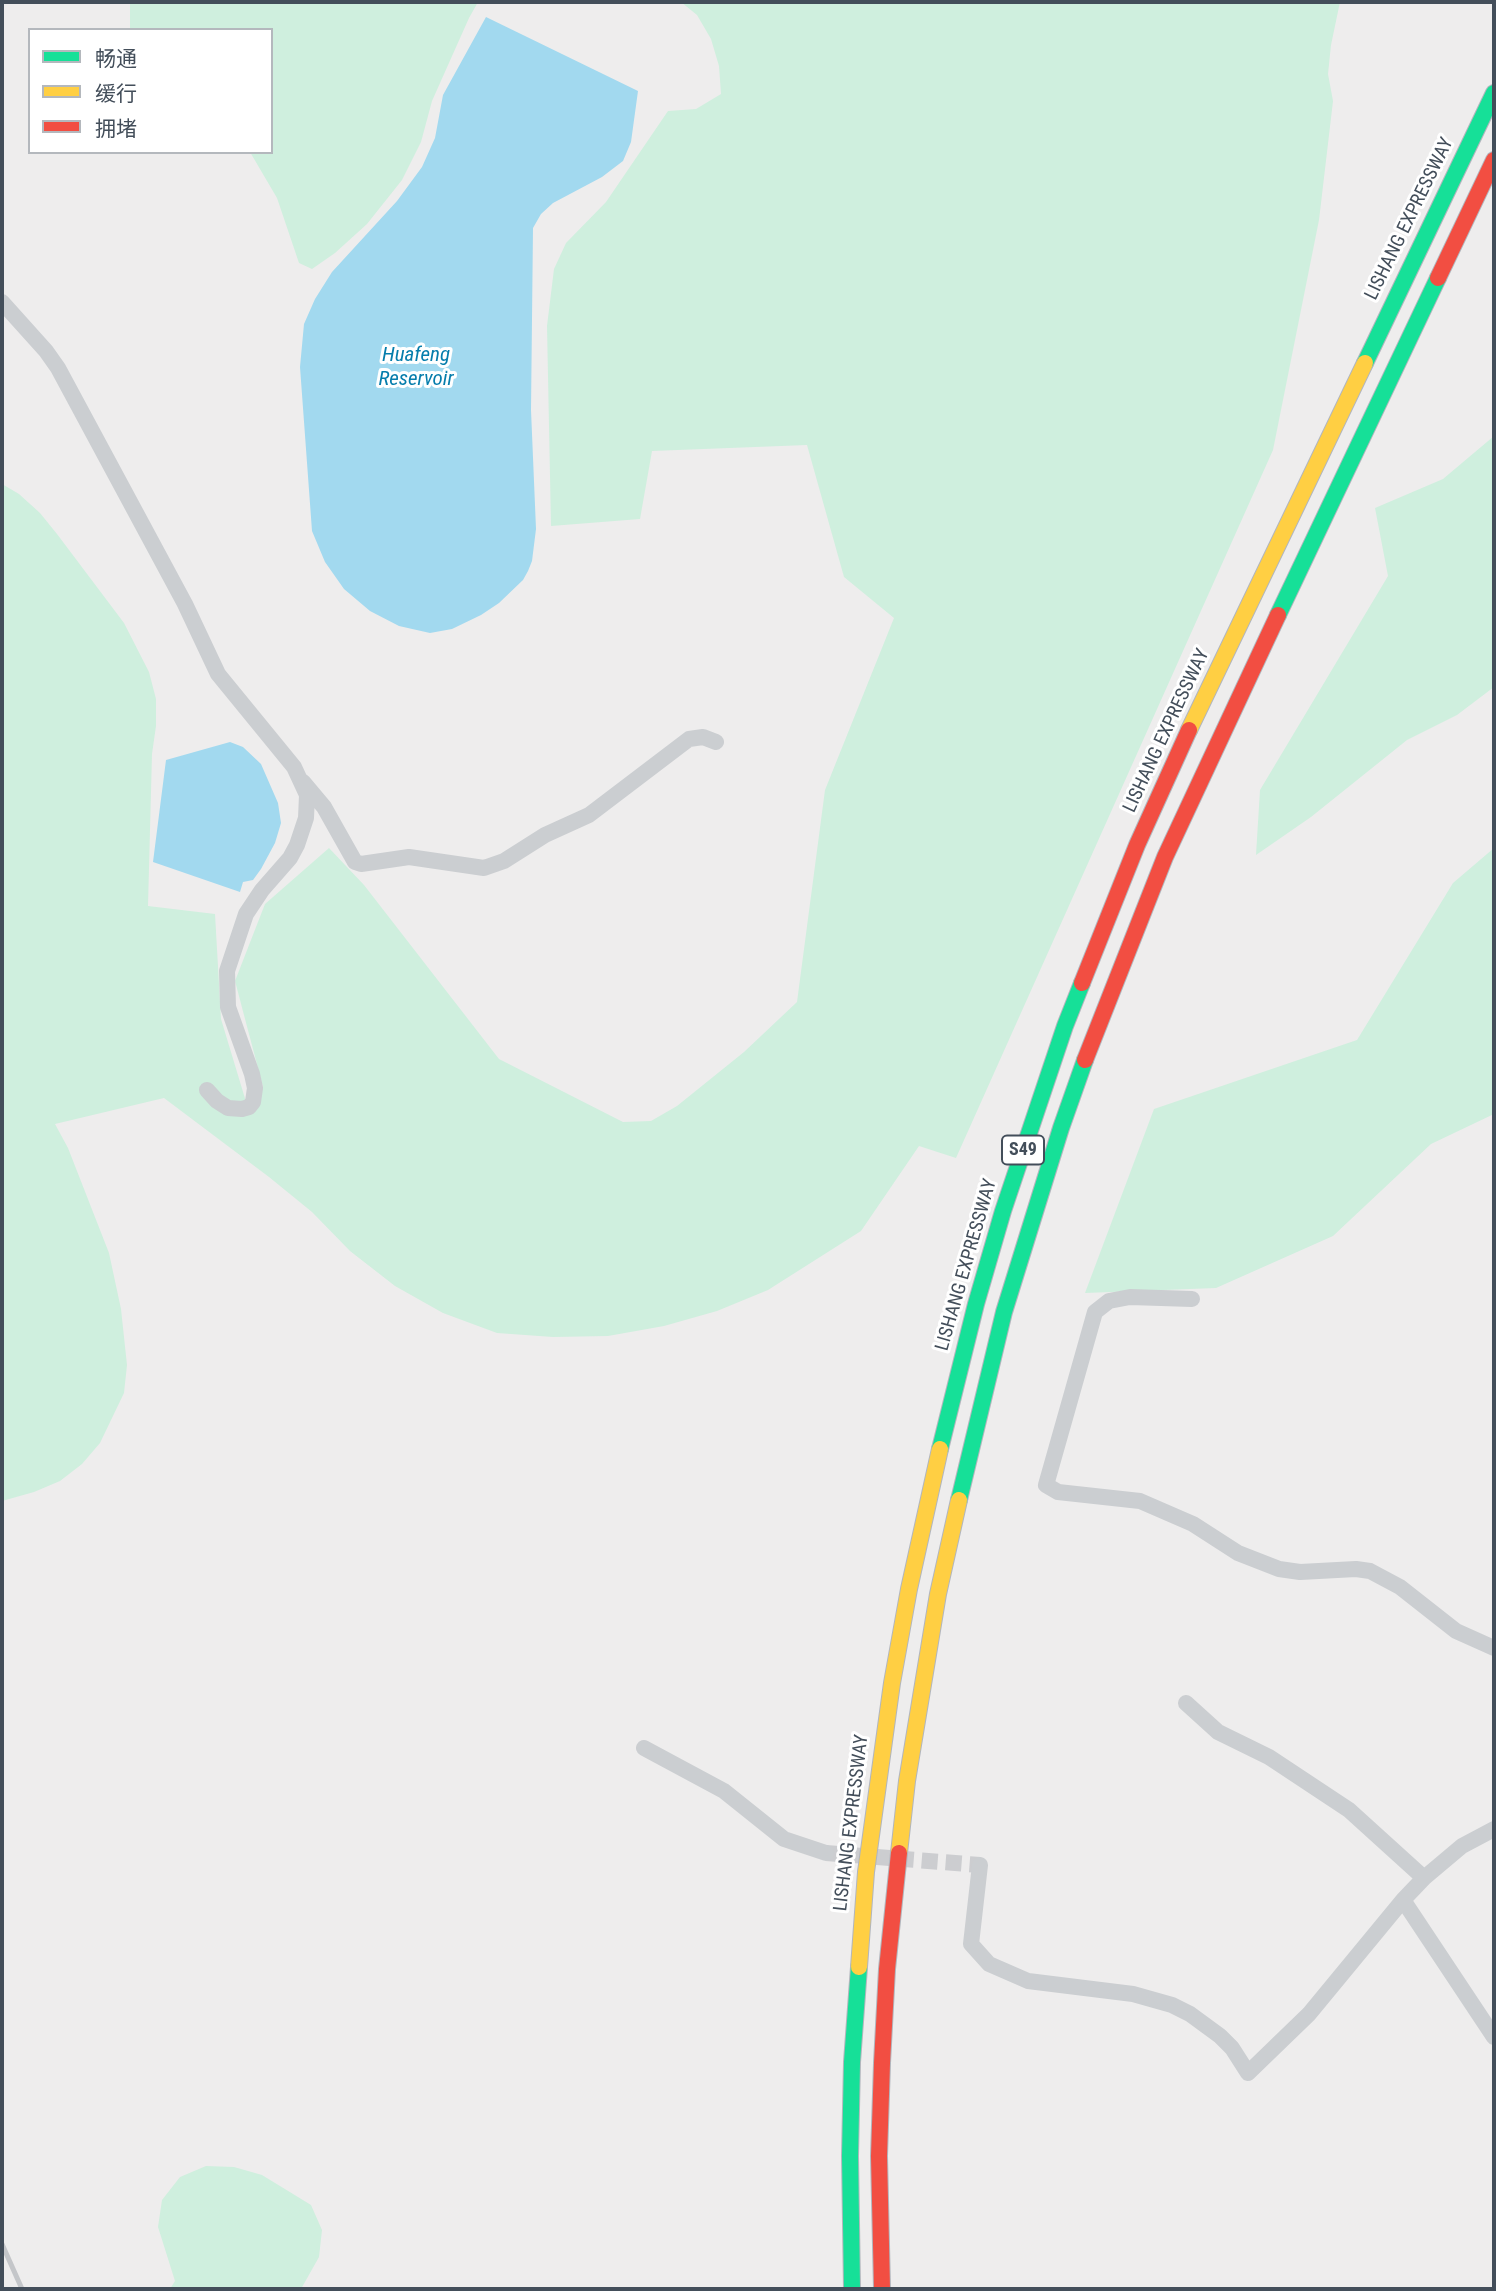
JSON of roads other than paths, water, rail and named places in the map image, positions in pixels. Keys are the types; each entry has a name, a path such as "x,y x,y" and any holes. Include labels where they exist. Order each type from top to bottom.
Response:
{"highway":[{"name":"LISHANG EXPRESSWAY","path":"852,2289 852,2062 857,1967 873,1818 892,1683 909,1589 929,1493 980,1291 1065,1026 1137,845 1494,93"},
{"name":"S49","path":"882,2289 882,2063 887,1969 904,1808 938,1594 1004,1312 1061,1128 1093,1036 1165,857 1210,756 1494,160"}],"street":[{"path":"2,302 39,342 58,368 185,604 218,674 324,807 355,862 361,864 409,858 484,868 504,861 545,835 589,815 690,739 703,737 716,742"},
{"path":"208,1090 217,1101 228,1108 242,1109 253,1102 255,1088 252,1074 228,1007 227,971 246,914 297,845 306,818 307,795 303,782"},
{"path":"1192,1299 1130,1297 1109,1301 1095,1312 1046,1485 1058,1492 1140,1501 1194,1524 1238,1553 1279,1569 1300,1572 1356,1569 1370,1571 1400,1587 1457,1631 1494,1648"},
{"path":"1186,1703 1218,1732 1269,1757 1349,1810 1424,1878"},
{"path":"644,1748 724,1791 784,1839 826,1853"},
{"path":"981,1865 971,1944 989,1964 1028,1982 1133,1994 1172,2006 1199,2020 1220,2036 1232,2048 1248,2073 1309,2014 1424,1878 1462,1846 1494,1829"},
{"path":"1403,1900 1494,2037"}],"water":[{"name":"Huafeng Reservoir","path":"486,17 638,91 631,142 623,161 602,177 553,203 541,214 533,228 531,410 536,529 532,561 523,580 499,603 452,629 430,633 399,626 370,611 344,589 325,562 312,531 300,367 304,324 315,299 332,272 397,201 422,167 435,138 443,95"},
{"path":"230,742 243,747 261,764 278,803 281,823 275,843 261,869 253,880 243,882 240,892 153,862 166,760"}],"tunnel":[{"path":"826,1853 980,1865"}],"railway":[{"path":"2,2244 22,2289"}]}
